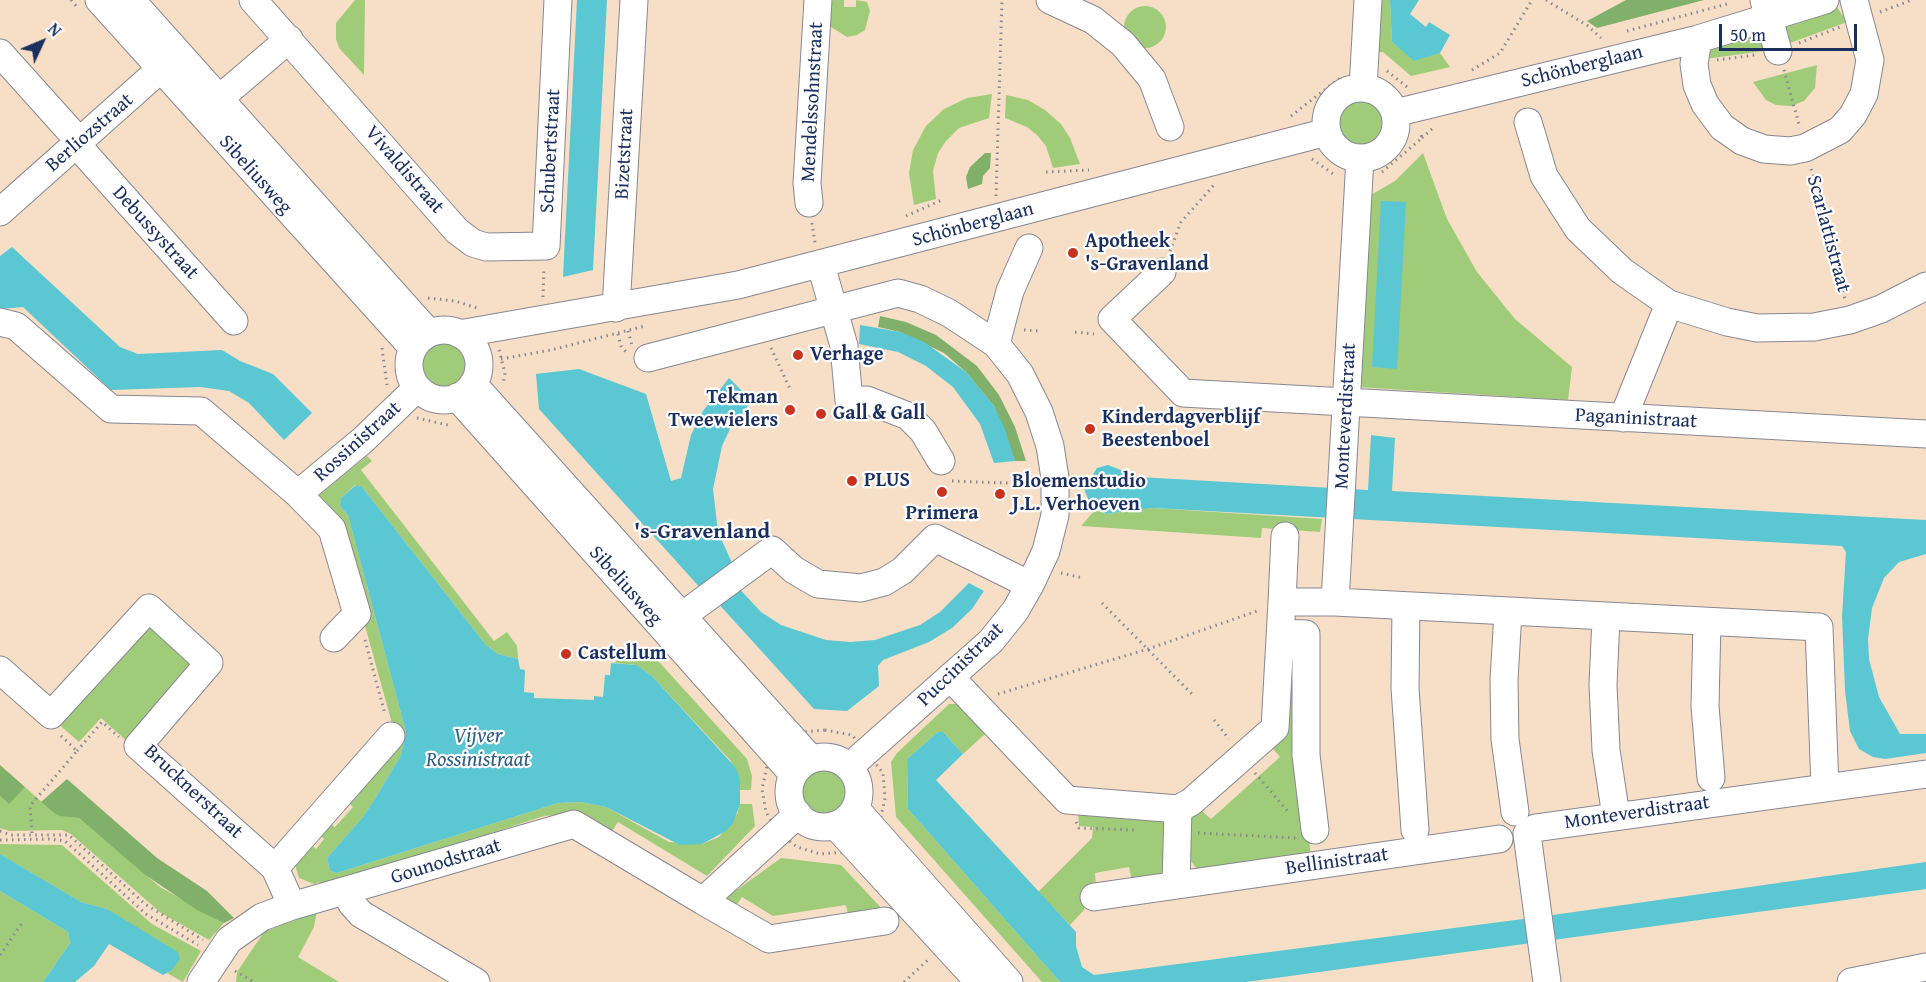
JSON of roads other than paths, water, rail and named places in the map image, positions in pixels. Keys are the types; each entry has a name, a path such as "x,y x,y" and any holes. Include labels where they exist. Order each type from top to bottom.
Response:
{"street":[{"name":"Sibeliusweg","path":"99,0 170,61"},
{"name":"Sibeliusweg","path":"130,0 170,61 421,341"},
{"name":"Vivaldistraat","path":"254,0 457,231 472,243 486,247 546,246"},
{"name":"Schubertstraat","path":"546,246 558,0"},
{"name":"Bizetstraat","path":"616,308 634,0"},
{"name":"Mendelssohnstraat","path":"809,203 807,183 818,0"},
{"path":"1050,0 1093,20 1123,44 1152,79 1170,127"},
{"path":"1363,79 1368,0"},
{"name":"Schönberglaan","path":"1405,111 1698,39 1766,8 1825,0"},
{"name":"Scarlattistraat","path":"1698,39 1694,64 1697,85 1708,111 1722,127 1742,141 1764,149 1790,151 1805,148 1840,130 1853,115 1864,94 1870,60 1854,0"},
{"path":"1766,8 1778,51"},
{"path":"210,107 289,39"},
{"name":"Debussystraat","path":"0,53 234,321"},
{"name":"Berliozstraat","path":"2,207 79,143 170,61"},
{"path":"1363,79 1405,111 1388,145 1359,169 1339,150 1315,135 1334,101 1363,79"},
{"path":"1528,123 1544,176 1578,229 1622,271 1669,304 1727,322 1757,328 1814,327 1850,320 1889,305 1926,286"},
{"name":"Schönberglaan","path":"483,334 591,309 616,308 738,285 1213,164 1315,135"},
{"name":"Monteverdistraat","path":"1335,602 1359,169"},
{"path":"996,344 1010,291 1029,248"},
{"path":"821,265 844,346 849,400 867,400 908,416 923,431 944,471"},
{"name":"Paganinistraat","path":"1162,272 1112,319 1183,393 1926,434"},
{"name":"Puccinistraat","path":"644,358 898,293 920,299 949,313 996,344 1020,374 1039,412 1050,446 1055,485 1052,526 1046,551 1015,611 992,641 849,767"},
{"path":"1623,418 1669,304"},
{"name":"Rossinistraat","path":"0,322 16,326 111,409 201,411 298,494 332,529 357,614 334,638"},
{"path":"444,330 483,334 479,366 465,391 443,400 432,398 417,388 409,372 421,341 444,330"},
{"name":"Rossinistraat","path":"298,494 363,440 417,388"},
{"name":"Sibeliusweg","path":"465,391 802,767"},
{"path":"950,676 1067,800 1178,809 1191,802 1275,728 1285,536"},
{"path":"693,608 772,550 794,570 818,584 839,588 861,588 884,582 902,571 935,538 1030,585"},
{"path":"1282,602 1335,602 1606,618 1819,627 1825,788"},
{"path":"1406,607 1405,688 1415,830"},
{"name":"Brucknerstraat","path":"0,670 51,715 149,608 209,663 138,746 275,868 292,906"},
{"path":"1508,612 1504,680 1505,739 1515,812"},
{"name":"Monteverdistraat","path":"1606,618 1605,729 1614,803"},
{"name":"Monteverdistraat","path":"1707,622 1705,706 1711,778"},
{"name":"Bellinistraat","path":"1281,633 1306,634 1305,824"},
{"path":"275,868 391,736"},
{"path":"831,757 849,767 858,787 845,816 817,826 798,814 789,795 802,767 831,757"},
{"name":"Monteverdistraat","path":"1547,982 1535,911 1527,834 1535,828 1926,774"},
{"path":"1176,885 1178,809"},
{"path":"703,901 798,814"},
{"path":"845,816 979,982"},
{"path":"845,816 1009,982"},
{"name":"Gounodstraat","path":"201,982 229,940 262,917 292,906 574,824 769,939 885,921"},
{"name":"Bellinistraat","path":"1094,897 1499,839"},
{"path":"346,892 352,904 361,914 476,982"},
{"path":"1851,982 1926,967"}],"water":[{"path":"577,0 607,0 593,270 563,277"},
{"path":"1390,0 1419,0 1410,14 1426,27 1429,22 1450,35 1440,53 1414,61 1392,42"},
{"path":"1381,201 1406,202 1397,369 1372,367"},
{"path":"12,247 120,347 138,354 222,350 240,361 273,374 312,413 284,440 249,403 229,391 200,387 111,390 23,307 0,309 0,256"},
{"path":"860,325 900,332 924,342 966,372 994,406 1005,429 1015,461 994,463 980,424 953,387 926,366 898,352 859,344"},
{"path":"579,369 646,394 671,481 681,478 691,435 703,411 729,378 752,401 731,427 722,446 713,489 718,532 733,565 703,591 539,409 536,374"},
{"path":"1371,435 1395,438 1392,491 1926,520 1926,554 1899,562 1884,578 1872,608 1868,639 1869,659 1879,697 1900,734 1926,734 1926,753 1885,759 1873,757 1859,749 1850,731 1845,691 1842,616 1846,552 1842,546 1153,508 1106,514 1091,506 1084,489 1097,468 1108,465 1139,477 1368,490"},
{"name":"Vijver Rossinistraat","path":"356,485 362,487 486,645 498,654 518,659 520,669 525,670 524,692 534,693 534,698 594,700 594,696 603,697 605,675 610,675 611,663 637,665 653,677 736,768 740,779 740,804 733,823 726,831 702,844 680,845 606,807 580,802 558,803 337,873 330,871 327,858 363,817 376,797 401,755 406,732 348,515 340,506 341,498"},
{"path":"969,583 984,591 972,609 952,628 929,642 883,660 878,666 879,686 847,711 814,709 716,601 736,585 761,612 781,625 826,640 850,642 875,640 920,625 940,612"},
{"path":"938,732 943,732 963,754 936,780 1076,932 1076,946 1082,967 1094,975 1546,916 1926,862 1926,889 1246,982 1060,982 908,809 907,759"},
{"path":"0,854 81,902 107,909 178,952 180,959 171,971 163,975 109,944 94,966 75,982 43,982 70,943 68,932 0,891"}],"place":[{"name":"Apotheek 's-Gravenland","path":"1073,253"},
{"name":"Verhage","path":"798,355"},
{"name":"Tekman Tweewielers","path":"790,410"},
{"name":"Gall & Gall","path":"821,414"},
{"name":"Kinderdagverblijf Beestenboel","path":"1090,429"},
{"name":"PLUS","path":"852,481"},
{"name":"Primera","path":"942,492"},
{"name":"Bloemenstudio J.L. Verhoeven","path":"1000,494"},
{"name":"Castellum","path":"566,654"}],"district":[{"name":"'s-Gravenland","path":"702,532"}]}
